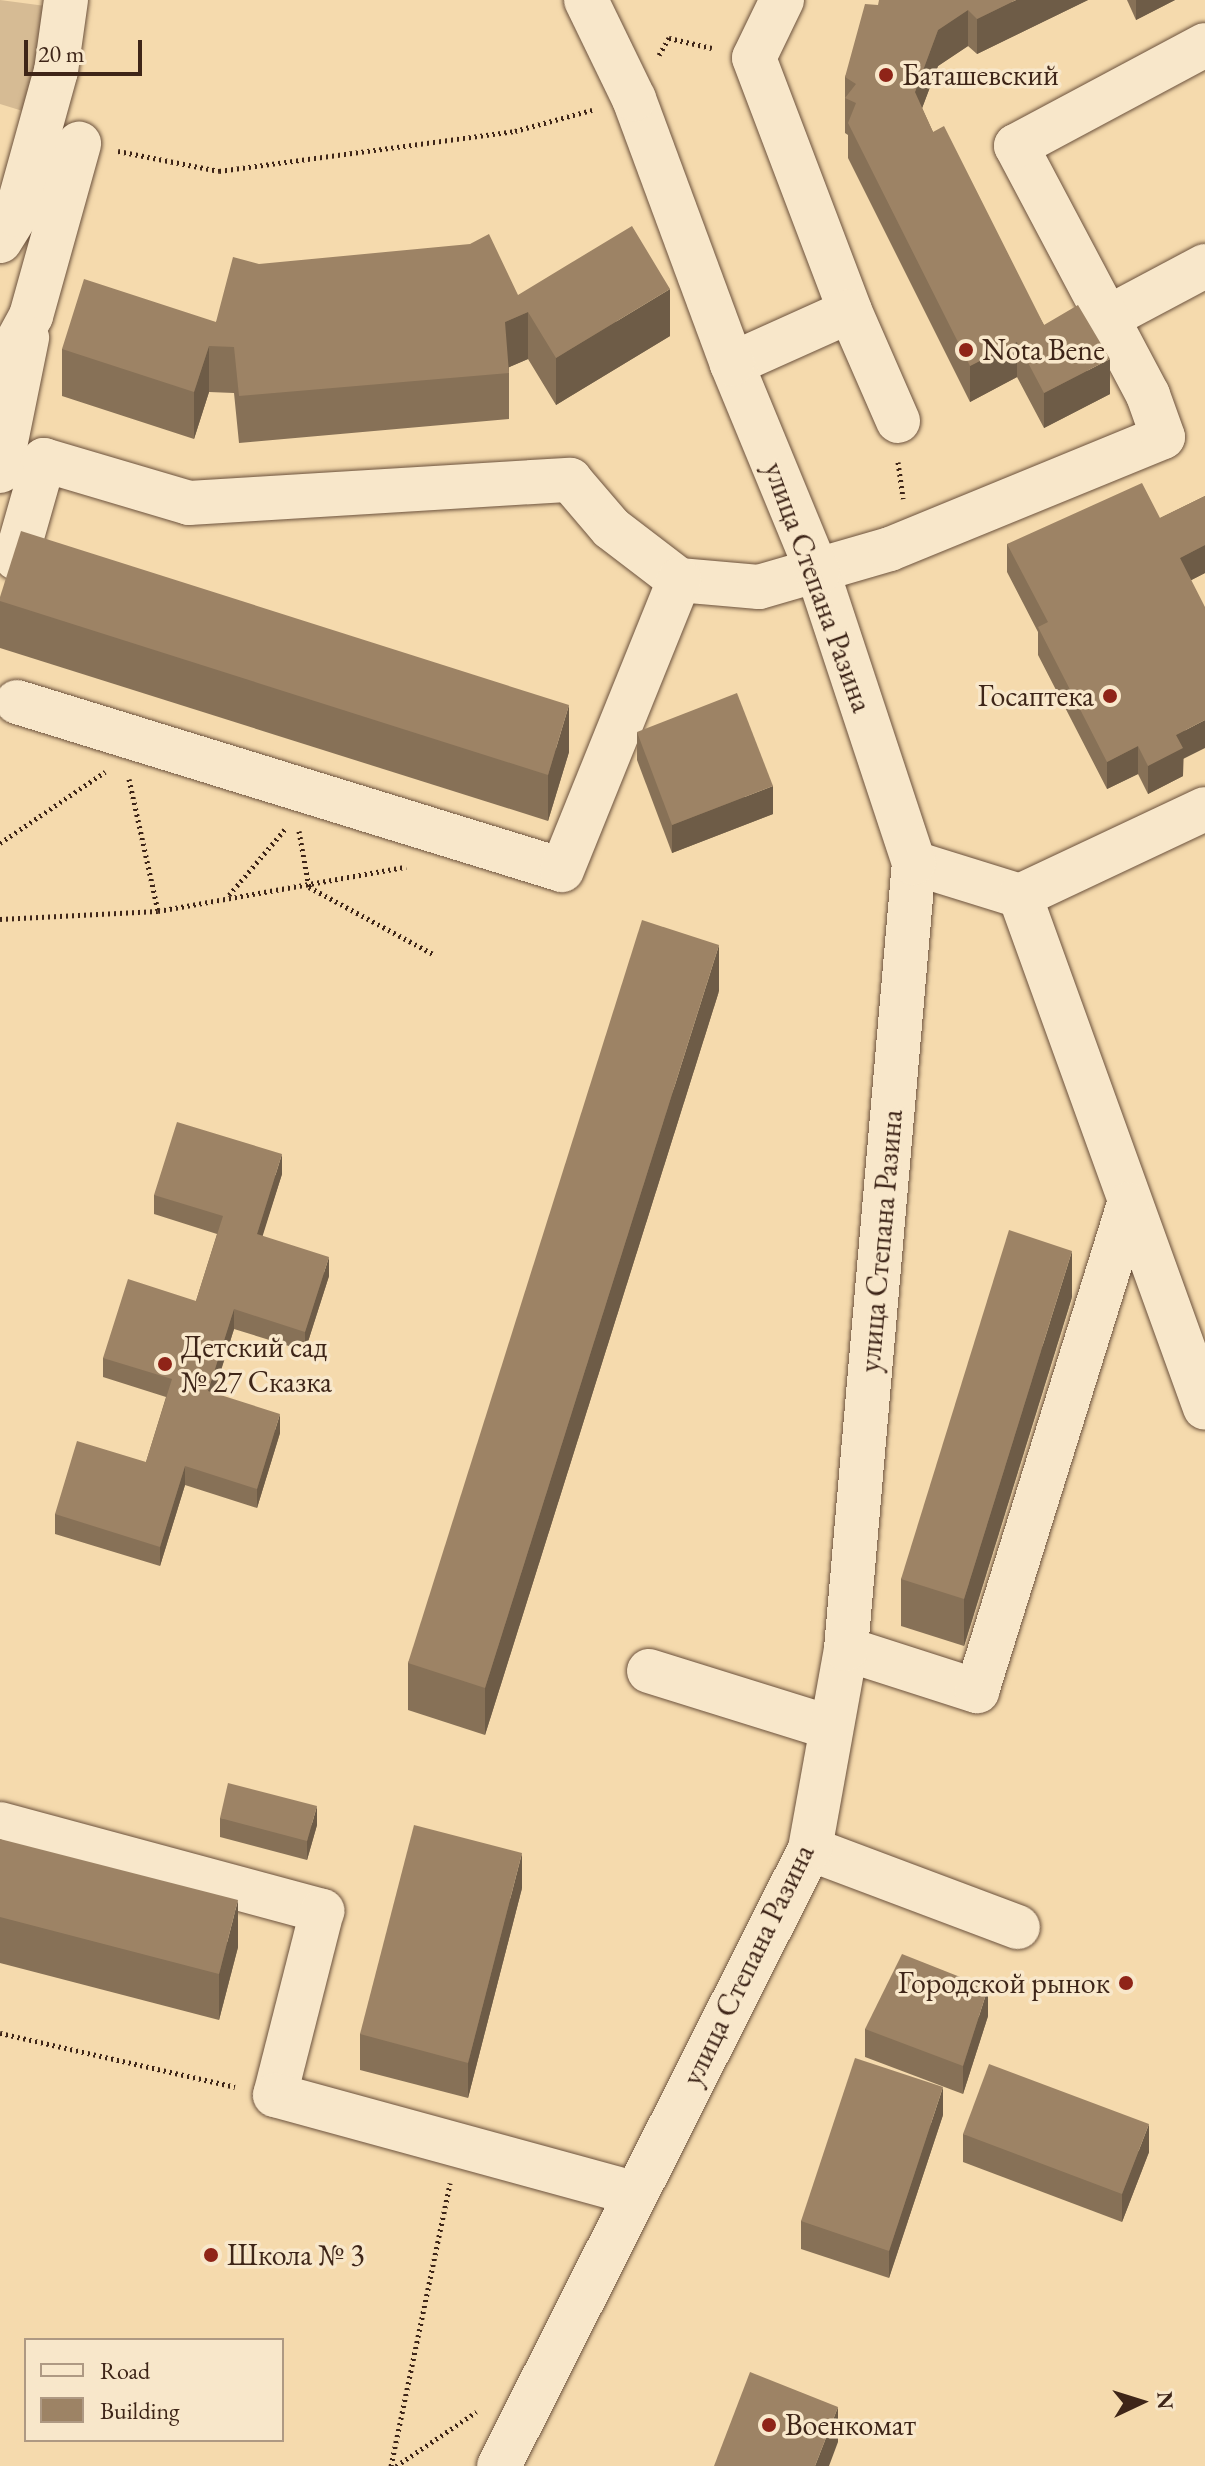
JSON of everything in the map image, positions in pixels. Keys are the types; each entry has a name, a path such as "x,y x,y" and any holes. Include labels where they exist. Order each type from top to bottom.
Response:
{"street":[{"path":"0,241 16,215 56,71 66,0"},
{"name":"улица Степана Разина","path":"499,2466 810,1849 829,1727 846,1649 914,863 818,573 732,364 634,99 586,0"},
{"path":"782,0 754,58 850,311 898,421"},
{"path":"16,558 44,460 189,503 570,480 611,528 679,580 759,587 818,573 914,540 1163,437 1107,318 1016,146 1205,45"},
{"path":"0,471 31,316 79,144"},
{"path":"1107,318 1205,266"},
{"path":"732,364 850,311"},
{"path":"0,373 31,316"},
{"path":"17,702 128,746 562,870 679,580"},
{"path":"914,863 1020,896 1205,809"},
{"path":"1020,896 1205,1408"},
{"path":"846,1649 977,1691 1129,1204"},
{"path":"649,1671 829,1727"},
{"path":"0,1824 322,1911 275,2095 634,2193"},
{"path":"810,1849 1018,1927"}],"path":[{"path":"79,144 219,171 515,131 634,99 669,38 712,48"},
{"path":"898,421 898,477 914,540"},
{"path":"0,843 128,746 158,911"},
{"path":"229,895 296,815 309,887"},
{"path":"0,919 158,911 229,895 309,887 444,859 470,843"},
{"path":"309,887 433,954"},
{"path":"0,2033 275,2095"},
{"path":"393,2466 458,2143"},
{"path":"393,2466 476,2412"}],"shaded area":[{"path":"0,0 53,7 26,112 0,104"}],"building":[{"path":"879,0 1016,0 977,19 968,10 938,30 915,92 933,132 944,126 1044,325 1078,305 1110,359 1044,393 1017,342 970,366 848,123 856,103 845,98 856,84 845,77 865,4 878,5"},
{"path":"632,226 670,289 556,358 528,312 505,322 509,373 239,396 234,347 209,346 194,392 62,349 84,279 216,322 233,257 259,264 470,244 489,234 518,295"},
{"path":"1142,483 1160,518 1205,496 1205,545 1180,558 1205,607 1205,720 1176,735 1183,748 1148,766 1138,746 1107,762 1038,627 1048,622 1007,544"},
{"path":"21,531 569,705 548,775 0,601"},
{"path":"737,693 773,786 672,825 637,732"},
{"path":"642,920 719,945 485,1688 408,1663"},
{"name":"Детский сад № 27 Сказка","path":"177,1122 282,1154 257,1234 329,1257 305,1332 234,1309 208,1391 280,1414 257,1489 185,1466 160,1547 55,1514 77,1441 146,1462 172,1379 103,1358 128,1279 196,1301 223,1216 154,1195"},
{"path":"1009,1230 1072,1251 964,1599 901,1579"},
{"path":"228,1783 317,1806 307,1841 220,1818"},
{"path":"414,1825 522,1853 468,2063 360,2034"},
{"path":"0,1839 238,1900 219,1974 0,1917"},
{"path":"902,1954 988,1988 963,2066 865,2029"},
{"path":"855,2058 943,2087 889,2251 801,2221"},
{"path":"989,2064 1149,2124 1122,2194 963,2134"},
{"path":"750,2372 838,2407 815,2466 714,2466"}],"place":[{"name":"Баташевский","path":"886,75"},
{"name":"Nota Bene","path":"966,350"},
{"name":"Госаптека","path":"1110,696"},
{"name":"Детский сад № 27 Сказка","path":"165,1364"},
{"name":"Городской рынок","path":"1126,1983"},
{"name":"Школа № 3","path":"211,2255"},
{"name":"Военкомат","path":"769,2425"}]}
